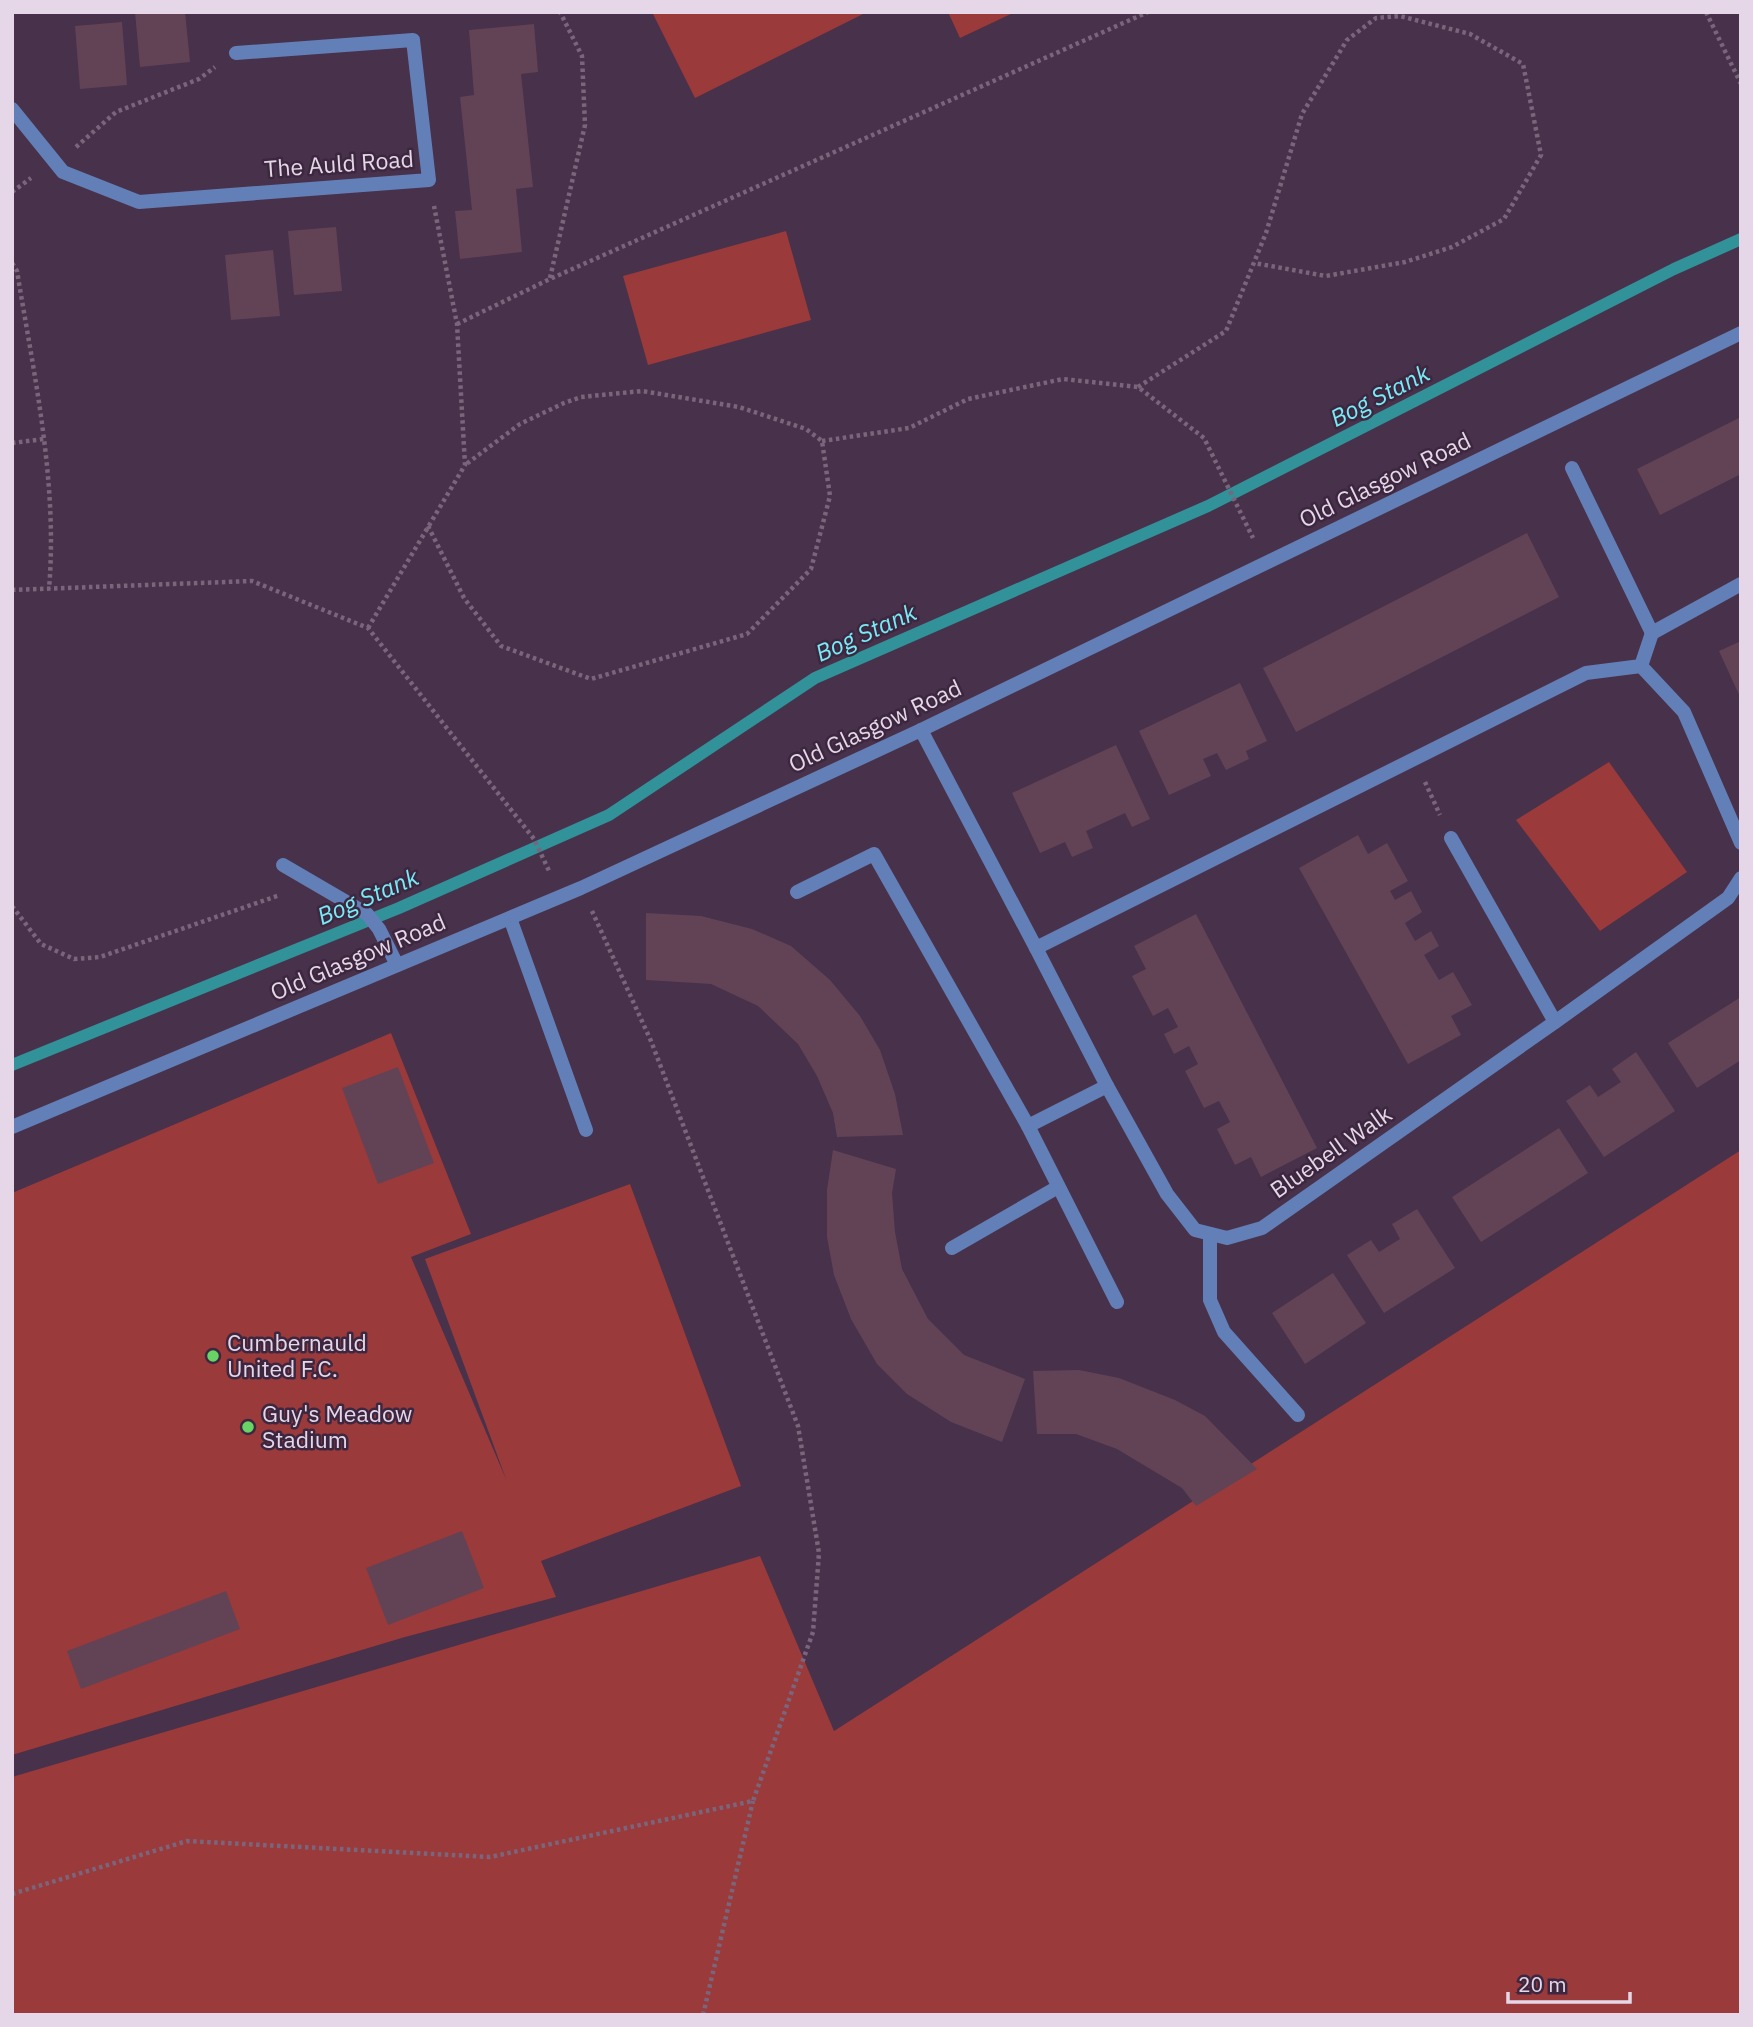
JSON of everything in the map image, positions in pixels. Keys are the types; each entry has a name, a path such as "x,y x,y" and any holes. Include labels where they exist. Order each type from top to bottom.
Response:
{"street":[{"name":"The Auld Road","path":"12,109 63,172 139,202 429,180 413,40 236,53"},
{"name":"Old Glasgow Road","path":"12,1127 581,888 921,730 1741,333"},
{"path":"1572,468 1652,633"},
{"path":"1641,666 1652,633 1741,584"},
{"path":"1036,948 1586,673 1641,666"},
{"path":"1641,666 1684,712 1741,843"},
{"path":"921,730 1107,1086 1167,1194 1195,1230 1210,1234 1210,1300 1224,1332 1298,1415"},
{"path":"1451,838 1555,1023"},
{"path":"797,892 874,854 1028,1126 1117,1303"},
{"path":"283,865 366,914 379,929 397,965"},
{"name":"Bluebell Walk","path":"1210,1234 1227,1238 1262,1228 1555,1023 1727,898 1741,878"},
{"path":"510,918 586,1130"},
{"path":"1028,1126 1107,1086"},
{"path":"952,1248 1058,1187"}],"path":[{"path":"550,279 585,125 582,56 560,12"},
{"path":"457,324 550,279 1148,12"},
{"path":"1706,12 1741,84"},
{"path":"1138,387 1226,331 1266,233 1302,114 1347,40 1375,15 1400,16 1470,34 1523,64 1541,155 1504,219 1452,247 1405,262 1326,276 1254,263"},
{"path":"12,192 79,144 116,112 199,79 236,53"},
{"path":"429,180 457,324 465,464"},
{"path":"12,263 17,271 44,439 52,551 49,589"},
{"path":"822,441 909,428 968,399 1063,379 1138,387 1204,438 1240,511"},
{"path":"368,628 428,526 465,464 520,424 581,397 642,391 739,407 806,429 822,441 831,496 811,569 747,634 591,679 501,646 464,598 428,526"},
{"path":"12,443 44,439"},
{"path":"12,590 252,581 368,628 534,839 543,857"},
{"path":"1414,759 1451,838"},
{"path":"12,906 41,944 74,959 100,957 314,883"},
{"path":"581,888 651,1041 798,1426 819,1553 813,1632 753,1801 703,2015"},
{"path":"12,1894 187,1841 490,1857 753,1801"}],"shaded area":[{"path":"652,12 867,12 695,98"},
{"path":"948,12 1015,12 960,38"},
{"path":"786,231 811,320 648,365 623,276"},
{"path":"1609,762 1687,872 1600,931 1516,820"},
{"name":"Guy's Meadow Stadium","path":"391,1033 471,1234 411,1257 506,1479 425,1259 630,1184 741,1486 541,1561 556,1597 405,1637 12,1755 12,1193"},
{"path":"1741,1150 1741,2015 12,2015 12,1777 760,1556 834,1731"}],"building":[{"path":"135,12 185,12 190,62 140,67"},
{"path":"122,22 127,85 80,89 75,26"},
{"path":"534,24 538,72 521,74 533,187 516,189 522,252 460,259 455,211 472,210 460,97 474,95 469,30"},
{"path":"336,227 342,291 294,295 288,231"},
{"path":"273,250 280,316 231,320 225,255"},
{"path":"1741,417 1741,474 1660,515 1637,469"},
{"path":"1527,533 1559,597 1296,732 1263,668"},
{"path":"1741,641 1741,699 1719,651"},
{"path":"1240,683 1267,741 1246,751 1249,759 1226,770 1217,753 1203,759 1211,776 1169,795 1139,731"},
{"path":"1116,745 1150,819 1132,827 1125,813 1086,831 1093,848 1072,857 1065,842 1040,853 1012,793"},
{"path":"1358,835 1368,854 1387,843 1408,881 1390,891 1395,900 1411,891 1422,912 1405,923 1415,941 1431,931 1439,946 1424,955 1439,980 1453,972 1472,1005 1451,1016 1461,1035 1408,1064 1299,868"},
{"path":"646,913 701,916 752,929 791,946 830,980 860,1016 880,1050 895,1094 903,1135 837,1137 833,1113 817,1076 798,1044 758,1006 711,984 646,980"},
{"path":"1196,914 1317,1148 1261,1177 1251,1157 1235,1165 1217,1129 1230,1122 1219,1101 1204,1108 1185,1071 1198,1064 1189,1046 1174,1054 1164,1034 1178,1027 1168,1008 1153,1016 1132,976 1146,969 1134,946"},
{"path":"1741,997 1741,1060 1697,1088 1668,1043"},
{"path":"1636,1052 1675,1111 1604,1157 1566,1101 1590,1085 1598,1097 1621,1082 1612,1069"},
{"path":"398,1067 434,1163 378,1184 342,1088"},
{"path":"1559,1128 1588,1173 1481,1242 1452,1197"},
{"path":"833,1150 896,1169 892,1193 895,1232 902,1269 928,1319 964,1355 1025,1379 1002,1442 951,1422 907,1394 877,1364 851,1319 834,1275 827,1237 827,1190"},
{"path":"1417,1209 1455,1268 1384,1313 1347,1255 1371,1240 1379,1252 1400,1239 1392,1224"},
{"path":"1333,1273 1366,1323 1305,1364 1272,1313"},
{"path":"1079,1370 1119,1378 1175,1400 1205,1416 1257,1469 1196,1506 1182,1488 1117,1449 1076,1434 1037,1434 1033,1371"},
{"path":"462,1531 484,1588 388,1625 366,1568"},
{"path":"226,1591 240,1629 81,1689 67,1651"}],"waterway":[{"name":"Bog Stank","path":"12,1065 399,908 609,815 815,678 1208,506 1674,269 1741,239"}],"place":[{"name":"Cumbernauld United F.C.","path":"213,1356"},
{"name":"Guy's Meadow Stadium","path":"248,1427"}]}
